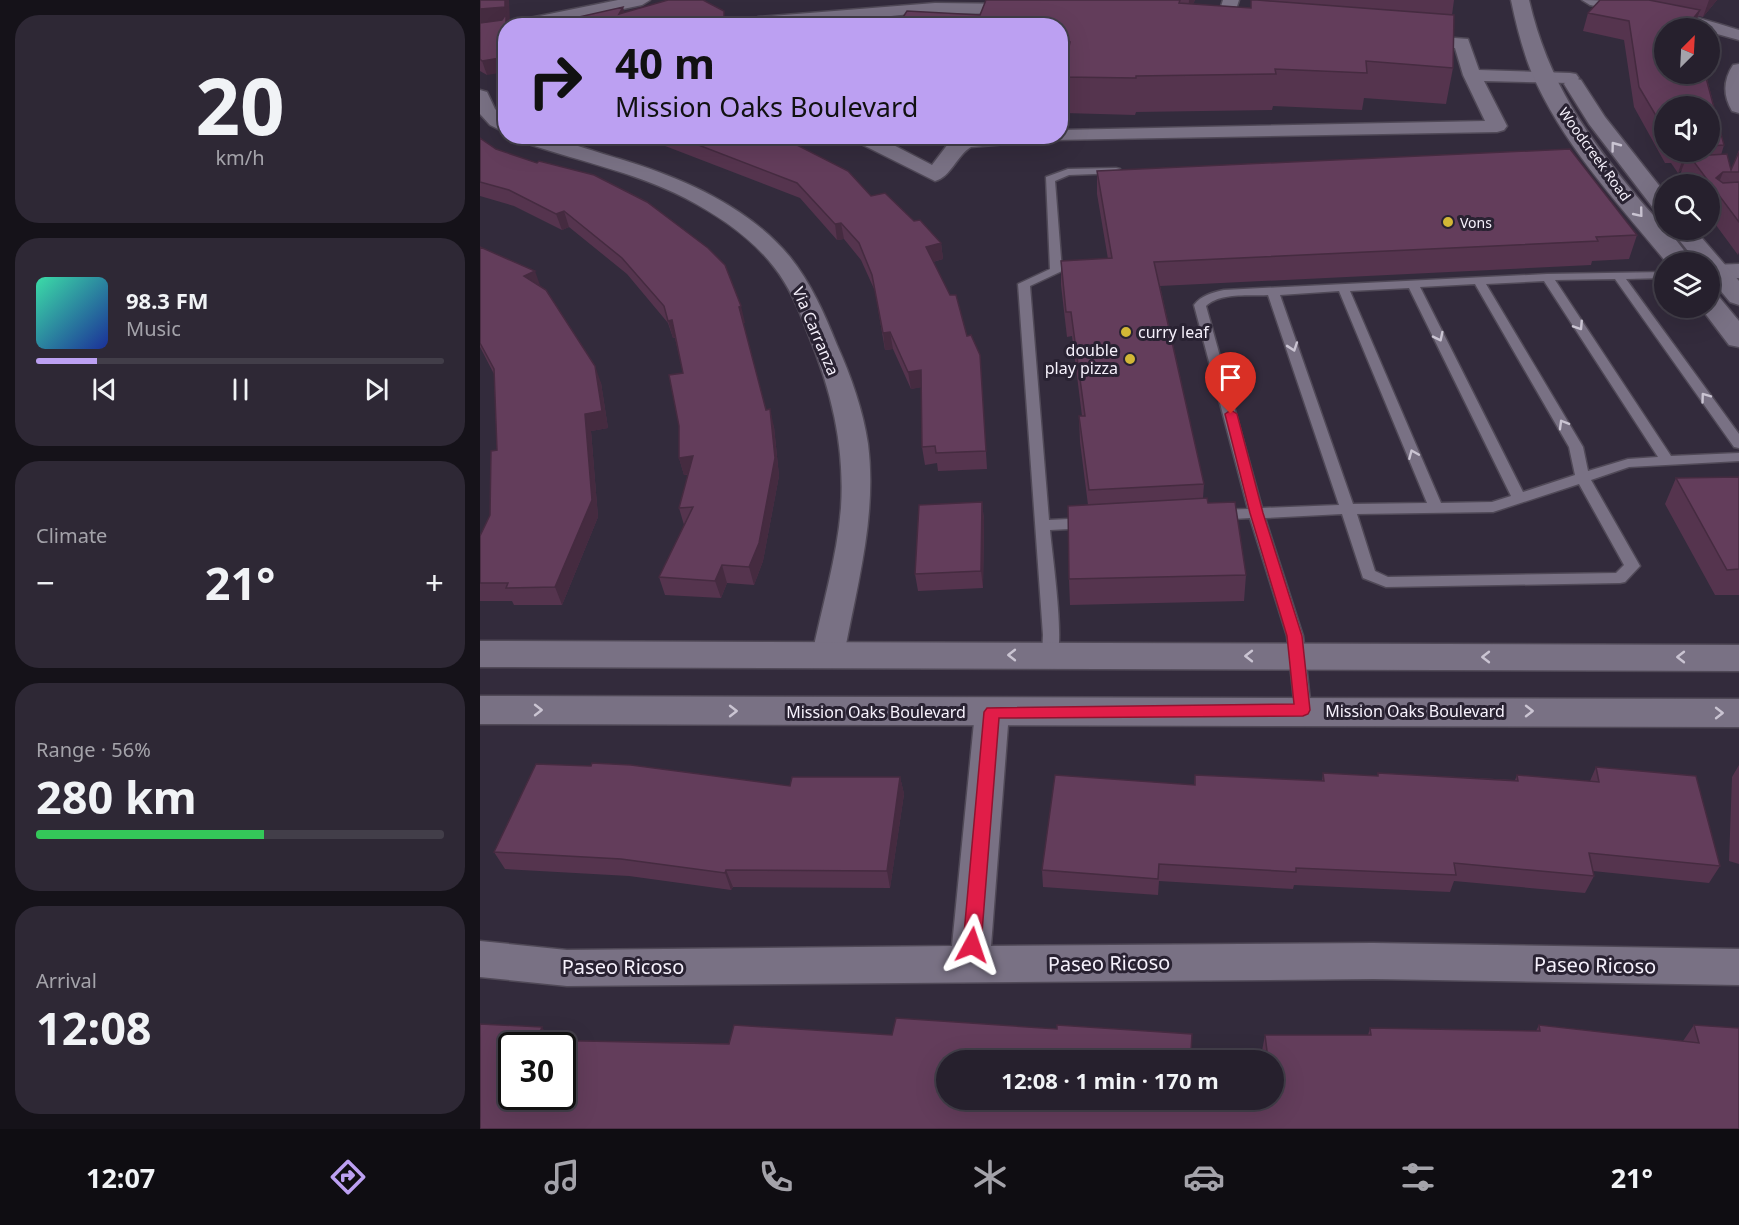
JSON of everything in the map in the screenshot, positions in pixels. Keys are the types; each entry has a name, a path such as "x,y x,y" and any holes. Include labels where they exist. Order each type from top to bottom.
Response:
{"main road":[{"name":"Woodcreek Road","path":"1520,0 1530,45 1544,77 1579,136 1590,163 1670,252"},
{"name":"Woodcreek Road","path":"1560,56 1570,78 1596,120 1654,194"},
{"path":"1692,240 1722,272 1739,297"},
{"path":"1720,315 1739,339"},
{"path":"480,654 1739,658"},
{"name":"Mission Oaks Boulevard","path":"480,710 992,712 1303,710 1739,713"}],"street":[{"path":"557,0 563,17"},
{"path":"558,18 642,0"},
{"path":"1223,25 1231,0"},
{"path":"1590,0 1668,14 1739,35"},
{"path":"752,6 758,18"},
{"path":"880,18 942,8 1036,10"},
{"path":"1203,23 1241,26"},
{"path":"1068,136 1497,126 1472,75 1462,43 1392,38"},
{"path":"1739,69 1733,88 1739,107"},
{"path":"1472,75 1570,78"},
{"path":"486,95 484,108 498,123"},
{"name":"Via Carranza","path":"549,144 656,179 691,193 726,214 783,262 805,298 840,387 854,443 855,510 847,565 828,655"},
{"path":"875,144 935,176 955,148 962,144"},
{"path":"970,965 992,712"},
{"name":"Paseo Ricoso","path":"480,959 567,968 1373,961 1739,967"}],"lane":[{"path":"1050,655 1051,635 1024,284 1056,271 1050,179 1068,172 1128,170"},
{"path":"1303,710 1294,636 1256,513 1200,305 1207,298 1224,294 1547,277 1654,275"},
{"path":"1618,276 1739,444"},
{"path":"1547,277 1667,461"},
{"path":"1273,292 1368,574 1386,582 1620,578 1632,566 1583,478 1576,447 1479,281"},
{"path":"1413,284 1519,499"},
{"path":"1343,288 1436,508"},
{"path":"1197,516 1348,509 1493,507 1628,463 1739,457"},
{"path":"1043,525 1102,522"}],"building":[{"path":"480,0 505,0 505,7 480,9"},
{"path":"668,0 703,0 724,11 724,18 574,18 623,7 619,14"},
{"path":"986,0 1180,0 1179,3 1251,8 1251,0 1257,0 1454,15 1453,68 1366,61 1367,73 1275,69 1276,74 1136,76 1136,78 1068,77 1070,42 1068,42 1068,18 902,18 907,11 980,15"},
{"path":"1600,0 1649,0 1700,10 1693,18 1654,18 1654,84 1708,84 1711,96 1654,96 1654,112 1639,87 1629,21 1588,13"},
{"path":"498,21 498,58 482,61 480,59 480,23"},
{"path":"1720,130 1724,145 1720,145"},
{"path":"480,138 496,149 537,163 539,161 594,175 647,202 708,248 725,265 741,306 739,307 766,410 770,409 775,458 759,543 749,567 722,565 715,581 659,577 693,507 679,508 693,456 679,458 679,426 669,375 683,373 672,320 668,321 664,306 622,258 564,211 556,214 509,190 480,182"},
{"path":"696,144 795,144 848,171 871,196 885,193 914,221 920,220 941,243 926,247 950,295 956,295 967,336 971,335 980,355 986,451 936,453 935,446 922,447 921,370 908,372 890,332 883,333 872,275 859,243 841,223 835,224 797,183"},
{"path":"1570,149 1637,235 1596,237 1598,241 1154,262 1204,484 1089,490 1079,416 1085,416 1071,312 1066,312 1061,261 1112,258 1097,171"},
{"path":"1720,154 1727,154 1731,170 1738,154 1739,172 1703,174 1694,162 1720,162"},
{"path":"1720,181 1723,183 1739,182 1739,222 1720,197"},
{"path":"480,247 535,271 524,276 546,290 595,366 602,411 585,414 592,500 555,587 506,588 508,583 480,583 480,536 490,515 491,451 497,450 494,369 480,343"},
{"path":"1739,477 1739,569 1727,570 1676,478"},
{"path":"1207,498 1208,503 1235,502 1246,575 1069,579 1068,506"},
{"path":"982,502 981,571 915,574 919,505"},
{"path":"592,763 631,765 790,786 792,777 900,777 887,871 726,870 725,873 621,859 494,852 536,764 591,766"},
{"path":"1596,767 1696,776 1720,866 1589,853 1594,876 1454,863 1456,875 1296,868 1296,872 1159,864 1158,879 1042,870 1055,775 1195,785 1195,775 1324,781 1323,773 1378,776 1378,773 1518,781 1517,775 1599,782"},
{"path":"896,1018 1057,1029 1057,1025 1192,1034 1191,1050 936,1050 936,1110 1284,1110 1284,1050 1267,1050 1265,1035 1371,1035 1370,1028 1540,1031 1539,1025 1699,1043 1694,1025 1739,1028 1739,1129 480,1129 480,1024 542,1027 540,1032 498,1032 498,1110 576,1110 576,1041 729,1044 734,1025 892,1035"}],"place":[{"name":"Vons","path":"1448,222"},
{"name":"curry leaf","path":"1126,332"},
{"name":"double play pizza","path":"1130,359"}],"route":[{"path":"972,945 992,712 1303,710 1294,636 1256,513 1231,414"}]}
